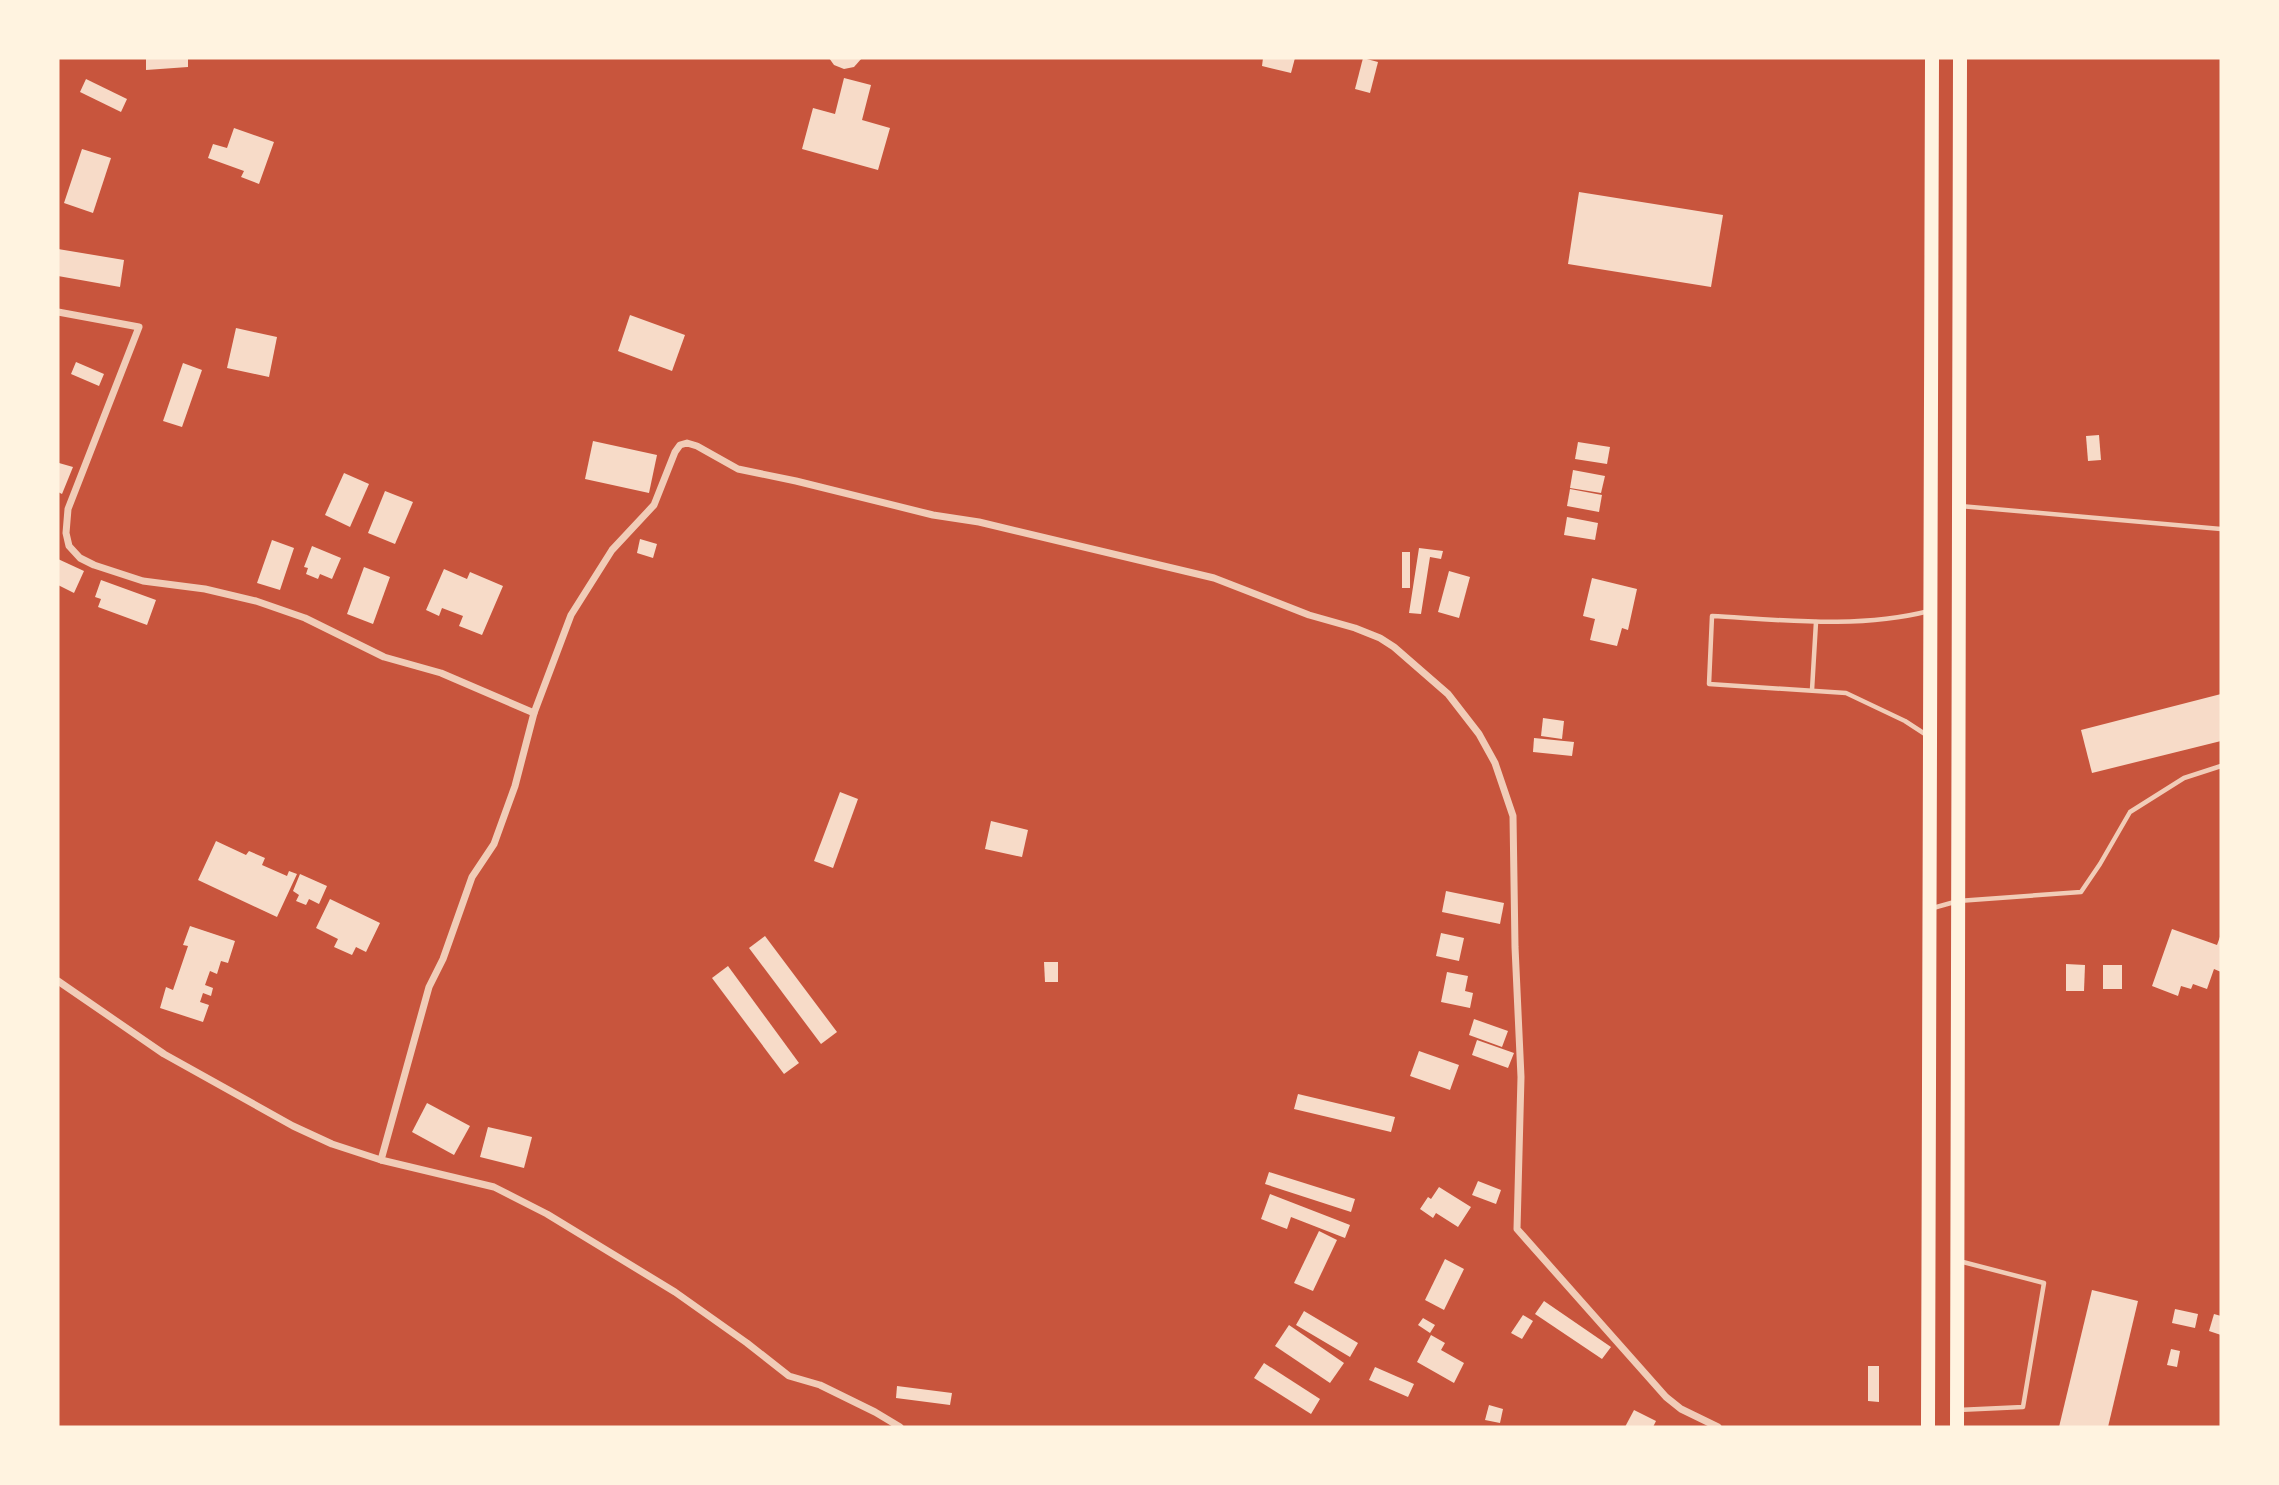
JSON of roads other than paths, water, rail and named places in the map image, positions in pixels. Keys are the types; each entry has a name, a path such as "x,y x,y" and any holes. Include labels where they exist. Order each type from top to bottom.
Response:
{"highway":[{"path":"1927,1427 1932,58"},
{"path":"1957,1427 1960,58"}],"street":[{"path":"58,312 139,327 68,509 66,533 69,546 80,558 143,581 205,589 256,601 304,618 384,657 441,673 534,713"},
{"path":"381,1160 429,986 443,959 472,877 494,844 515,786 534,713 571,615 612,550 654,505 675,452 680,445 687,443 738,469 933,515 979,522 1214,578 1309,615 1380,638 1428,675 1462,710 1495,763 1513,816 1521,1077 1517,1229 1666,1397 1681,1409 1718,1427"},
{"path":"58,981 164,1054 221,1088 313,1135 381,1160 494,1187 547,1214 675,1292 789,1376 820,1385 876,1412 900,1427"}],"lane":[{"path":"1959,506 2221,529"},
{"path":"1930,611 1905,617 1816,622 1712,616 1709,684 1846,693 1905,721 1930,737"},
{"path":"1812,690 1816,622"},
{"path":"1929,909 1958,901 2081,892 2130,812 2184,778 2221,766"},
{"path":"1957,1410 2023,1407 2043,1283 1958,1261"}]}
